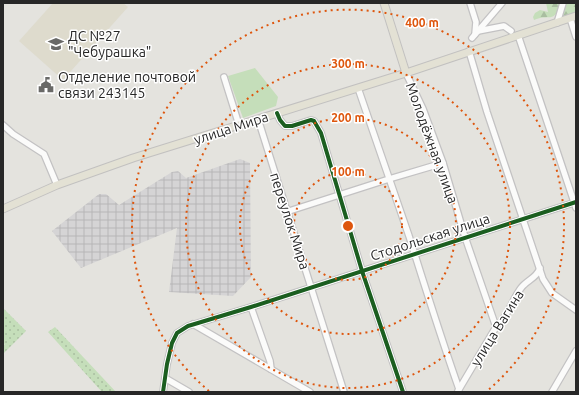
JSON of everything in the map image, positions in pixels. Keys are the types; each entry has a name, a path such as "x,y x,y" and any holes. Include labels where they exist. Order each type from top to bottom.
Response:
{"main road":[{"path":"384,3 406,73"},
{"name":"улица Мира","path":"3,209 57,185 133,158 406,73 469,51 514,33 573,17"}],"street":[{"path":"470,3 476,22 475,35"},
{"path":"475,35 501,3"},
{"path":"557,22 563,3"},
{"path":"573,17 576,37"},
{"path":"475,35 504,26 514,33 575,204"},
{"path":"469,51 522,219 543,279 549,289"},
{"name":"Молодёжная улица","path":"406,73 423,109 443,163 465,237 496,327"},
{"path":"224,77 239,125"},
{"path":"358,88 414,254 440,337 459,390"},
{"path":"277,113 285,126 292,126 311,120 314,121 321,133 362,271 403,392"},
{"name":"переулок Мира","path":"258,119 286,212 312,287 342,391"},
{"path":"3,125 13,134 44,154 57,185"},
{"path":"286,212 443,163"},
{"name":"Стодольская улица","path":"165,378 170,348 177,333 193,324 251,307 522,219 575,204"},
{"name":"улица Вагина","path":"459,390 520,289 537,274 540,268"},
{"path":"531,280 542,283 576,310"},
{"path":"251,307 270,361 270,369"},
{"path":"193,324 310,392"},
{"path":"552,392 576,351"},
{"path":"163,392 165,378 190,392"}],"shaded area":[{"path":"53,3 123,3 128,7 63,80 19,41"},
{"path":"240,159 250,163 251,277 233,296 169,292 177,228 81,268 52,231 99,194 106,194 119,205 172,172 178,171 186,178"}],"green space":[{"path":"546,3 561,3 556,14 553,16 534,20 533,17 535,13 540,10 548,12"},
{"path":"565,3 576,3 576,12 563,16 562,11"},
{"path":"255,68 278,97 276,106 243,118 228,76"},
{"path":"3,308 26,331 3,354 3,346 5,344 3,343"},
{"path":"55,327 116,392 102,392 48,332"}],"cycle path":[{"path":"277,113 285,126 292,126 311,120 314,121 321,133 362,271 403,392"},
{"path":"163,392 172,343 177,333 188,326 576,202"}],"place":[{"name":"ДС №27 \"Чебурашка\"","path":"56,44"},
{"name":"Отделение почтовой связи 243145","path":"46,85"}]}
